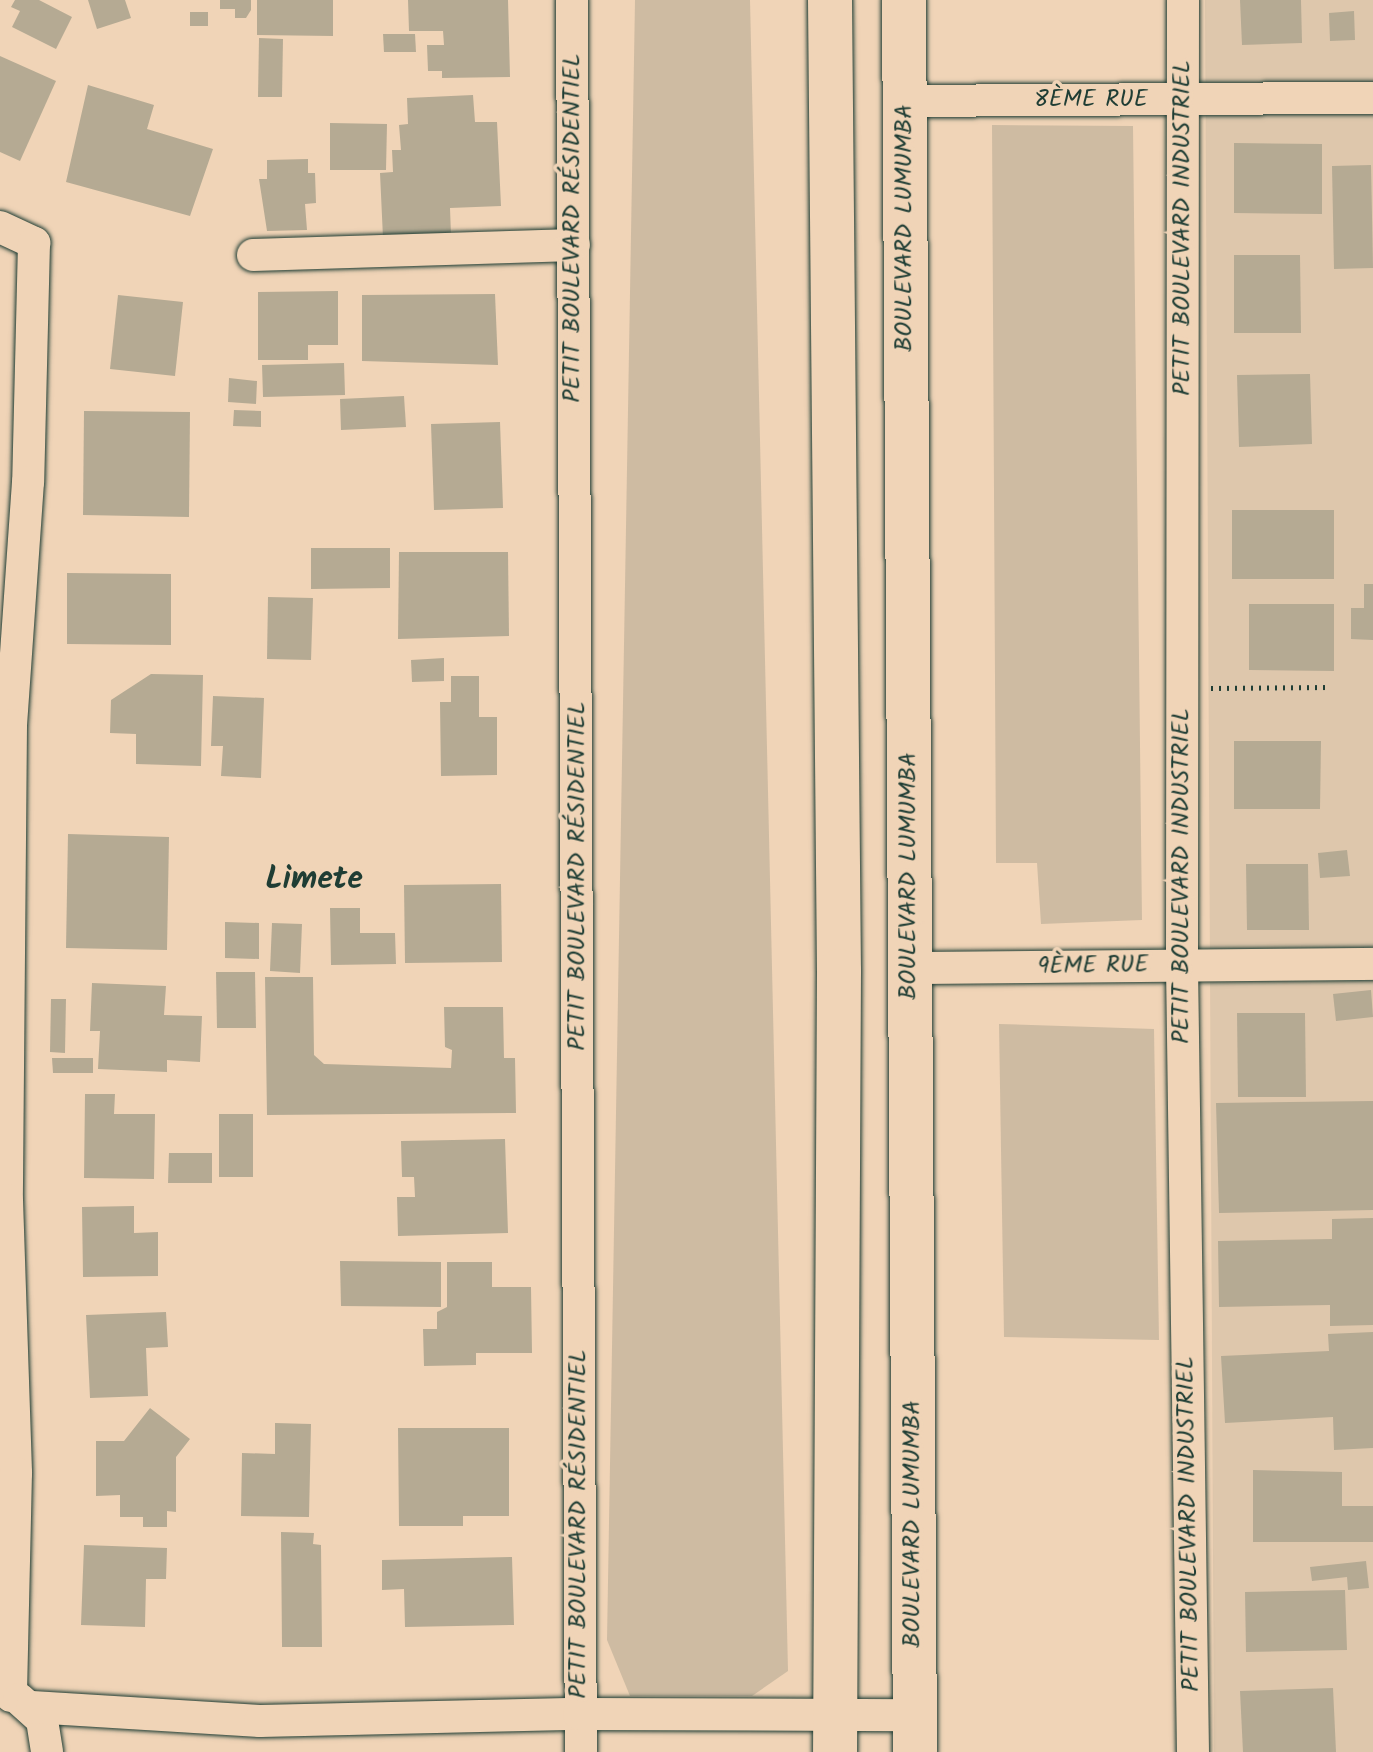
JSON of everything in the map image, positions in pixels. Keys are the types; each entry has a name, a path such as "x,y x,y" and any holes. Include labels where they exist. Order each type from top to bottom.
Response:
{"highway":[{"path":"830,0 839,971 836,1733"},
{"name":"BOULEVARD LUMUMBA","path":"904,0 915,1734"}],"street":[{"name":"PETIT BOULEVARD RÉSIDENTIEL","path":"572,0 581,1752"},
{"name":"PETIT BOULEVARD INDUSTRIEL","path":"1183,0 1182,965 1193,1752"},
{"name":"8ÈME RUE","path":"905,101 1373,98"},
{"path":"0,227 34,243 28,482 5,722 3,1198 16,1473 14,1699 48,1735 47,1752"},
{"path":"253,255 574,245"},
{"name":"9ÈME RUE","path":"909,968 1373,964"},
{"path":"14,1699 260,1721 579,1714 836,1733 915,1734"}],"path":[{"path":"1182,689 1331,687"}],"shaded area":[{"path":"635,0 750,0 788,1671 752,1696 630,1696 607,1640"},
{"path":"1205,0 1373,0 1373,1752 1214,1752"},
{"path":"992,125 1133,126 1142,920 1041,924 1037,863 996,863"},
{"path":"999,1024 1154,1029 1159,1340 1004,1337"}],"building":[{"path":"15,0 39,0 72,17 56,49 12,27 20,11 11,7"},
{"path":"88,0 125,0 131,18 97,29"},
{"path":"220,0 251,0 251,10 246,18 235,18 235,9 220,9"},
{"path":"257,0 333,0 333,36 257,35"},
{"path":"408,0 508,0 510,77 442,78 442,71 428,71 427,45 444,45 443,31 409,31"},
{"path":"1240,0 1301,0 1302,43 1242,45"},
{"path":"1354,11 1355,40 1330,41 1329,13"},
{"path":"190,12 208,12 208,26 190,26"},
{"path":"383,34 415,34 416,52 384,52"},
{"path":"259,38 283,39 282,97 258,97"},
{"path":"0,56 56,81 20,161 0,152"},
{"path":"88,85 154,105 147,129 213,149 190,216 66,182"},
{"path":"473,95 475,122 497,122 501,206 450,208 451,235 383,238 380,173 393,172 392,150 401,150 399,125 408,124 407,98"},
{"path":"330,123 387,124 386,170 330,170"},
{"path":"1234,143 1322,144 1322,214 1234,213"},
{"path":"308,159 308,173 315,173 316,203 305,204 307,230 267,231 259,179 267,179 267,160"},
{"path":"1371,165 1373,268 1334,269 1332,166"},
{"path":"1234,255 1300,255 1301,333 1234,333"},
{"path":"338,291 338,345 308,345 308,360 258,360 258,292"},
{"path":"495,294 498,365 362,361 362,295"},
{"path":"118,295 183,302 175,376 110,369"},
{"path":"344,363 345,395 263,397 262,365"},
{"path":"1310,374 1312,444 1239,447 1237,375"},
{"path":"229,378 257,381 256,404 228,402"},
{"path":"404,396 406,427 341,430 340,399"},
{"path":"234,410 261,411 261,427 233,426"},
{"path":"84,411 190,412 189,517 83,515"},
{"path":"500,422 503,508 434,510 431,424"},
{"path":"1232,510 1334,510 1334,579 1232,579"},
{"path":"311,548 390,548 390,588 311,589"},
{"path":"399,552 508,552 509,636 398,639"},
{"path":"67,573 171,574 171,645 67,644"},
{"path":"1364,584 1373,584 1373,640 1351,639 1351,608 1364,608"},
{"path":"268,597 313,598 311,660 267,659"},
{"path":"1249,604 1334,604 1334,671 1249,670"},
{"path":"444,658 444,681 412,682 411,660"},
{"path":"151,674 203,675 201,766 136,764 136,734 110,733 111,700"},
{"path":"451,676 479,676 479,717 497,717 497,775 441,776 440,702 451,702"},
{"path":"213,696 264,698 261,778 221,776 223,746 211,746"},
{"path":"1234,741 1321,741 1320,809 1234,809"},
{"path":"68,834 169,837 167,950 66,948"},
{"path":"1347,850 1350,876 1320,878 1318,853"},
{"path":"1246,864 1308,864 1309,930 1247,930"},
{"path":"501,884 502,962 405,963 404,885"},
{"path":"330,908 360,908 360,933 395,933 396,964 331,965"},
{"path":"225,922 259,923 259,959 225,958"},
{"path":"272,923 302,924 300,973 270,971"},
{"path":"216,972 255,972 256,1028 217,1028"},
{"path":"265,977 313,977 314,1055 324,1064 451,1068 452,1050 445,1047 444,1007 503,1007 504,1058 515,1058 516,1113 267,1115"},
{"path":"92,983 166,986 164,1015 202,1016 200,1062 167,1060 167,1072 98,1069 100,1031 90,1031"},
{"path":"1371,990 1373,1017 1336,1021 1333,994"},
{"path":"51,999 66,999 65,1053 50,1052"},
{"path":"1237,1013 1305,1013 1306,1097 1238,1097"},
{"path":"52,1058 93,1058 93,1073 53,1073"},
{"path":"85,1094 115,1094 114,1114 155,1114 154,1179 84,1178"},
{"path":"1373,1101 1373,1210 1219,1213 1216,1103"},
{"path":"219,1114 253,1114 253,1177 219,1177"},
{"path":"505,1139 508,1233 398,1236 397,1197 415,1197 414,1177 402,1177 401,1141"},
{"path":"169,1153 212,1153 212,1183 168,1183"},
{"path":"134,1206 134,1233 158,1232 158,1276 83,1277 82,1207"},
{"path":"1373,1218 1373,1325 1330,1326 1330,1305 1219,1307 1218,1241 1332,1239 1332,1219"},
{"path":"340,1261 441,1262 441,1307 341,1306"},
{"path":"447,1262 492,1262 492,1287 531,1287 532,1353 476,1353 476,1365 424,1366 423,1329 437,1329 437,1312 447,1307"},
{"path":"166,1312 168,1347 146,1348 148,1396 90,1398 86,1315"},
{"path":"1373,1332 1373,1448 1334,1450 1333,1417 1225,1423 1221,1356 1329,1351 1328,1334"},
{"path":"150,1408 190,1439 176,1457 176,1512 167,1511 167,1527 143,1527 143,1517 120,1517 120,1495 96,1496 96,1441 124,1441"},
{"path":"275,1423 311,1424 309,1517 241,1516 242,1453 275,1454"},
{"path":"398,1428 509,1428 509,1516 463,1516 463,1526 399,1526"},
{"path":"1253,1470 1342,1472 1342,1506 1373,1506 1373,1542 1253,1542"},
{"path":"281,1532 314,1533 313,1544 321,1545 322,1647 282,1647"},
{"path":"84,1545 167,1548 166,1579 146,1579 145,1627 81,1625"},
{"path":"512,1557 514,1625 405,1627 404,1589 382,1590 382,1560"},
{"path":"1366,1561 1369,1588 1348,1590 1347,1577 1312,1581 1310,1567"},
{"path":"1345,1590 1347,1650 1246,1652 1245,1592"},
{"path":"1333,1688 1336,1752 1243,1752 1240,1691"}],"district":[{"name":"Limete","path":"314,880"}]}
